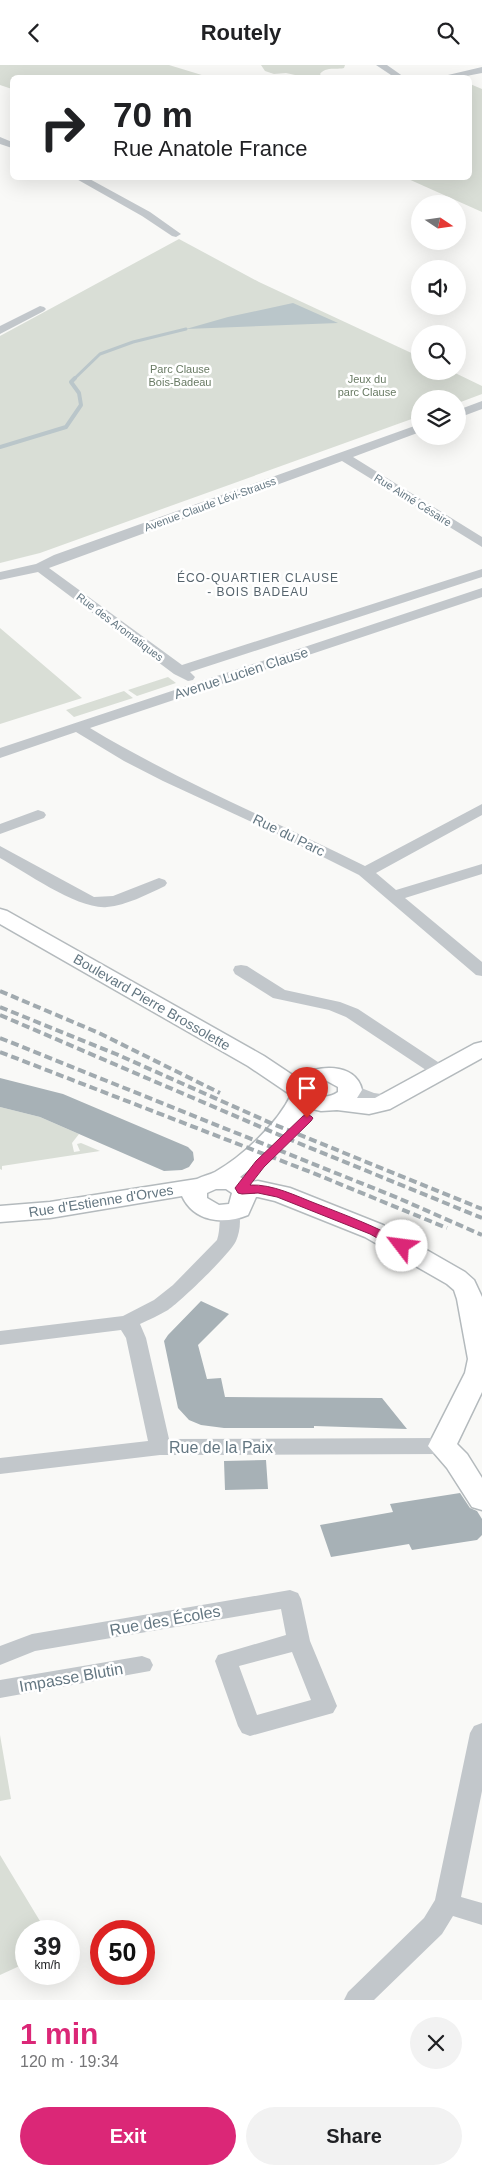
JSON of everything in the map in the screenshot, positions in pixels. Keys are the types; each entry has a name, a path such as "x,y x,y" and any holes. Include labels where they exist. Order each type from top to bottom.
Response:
{"main road":[{"name":"Boulevard Pierre Brossolette","path":"0,915 256,1061 303,1093 312,1102 339,1099"},
{"path":"339,1099 369,1107 389,1100 482,1049"},
{"path":"328,1074 345,1079 350,1084 339,1099 301,1123 260,1164 239,1198 213,1213 199,1207 195,1200 196,1192 248,1158 288,1120 300,1103 303,1093 302,1087 305,1081 328,1074"},
{"path":"210,1183 235,1184 239,1198"},
{"name":"Rue d'Estienne d'Orves","path":"0,1214 37,1212 210,1183"},
{"path":"239,1198 295,1201 374,1231 456,1277 465,1286 470,1299 481,1359 478,1373 442,1446 457,1461 482,1500"}],"street":[{"path":"380,65 396,75"},
{"path":"460,75 482,70"},
{"path":"84,180 146,214 176,234"},
{"path":"0,331 40,309"},
{"path":"466,411 482,405"},
{"name":"Avenue Claude Lévi-Strauss","path":"0,577 40,567 59,558 411,431"},
{"name":"Rue Aimé Césaire","path":"343,456 482,543"},
{"name":"Rue des Aromatiques","path":"40,567 200,686"},
{"path":"179,671 482,573"},
{"name":"Avenue Lucien Clause","path":"0,753 482,592"},
{"name":"Rue du Parc","path":"78,727 168,779 277,828 365,872 482,971"},
{"path":"365,872 482,809"},
{"path":"0,829 38,815"},
{"path":"0,851 89,901 97,903 122,899 159,883"},
{"path":"394,896 482,869"},
{"path":"241,970 279,994 334,1006 352,1013 441,1071"},
{"path":"0,1338 126,1323 161,1305 180,1290 221,1249 230,1230 239,1198"},
{"path":"126,1323 134,1330 160,1447"},
{"name":"Rue de la Paix","path":"0,1466 160,1447 442,1446"},
{"name":"Rue des Écoles","path":"0,1656 32,1643 290,1599 299,1641"},
{"name":"Impasse Blutin","path":"0,1689 142,1665"},
{"path":"357,2000 433,1926 446,1903 482,1733"},
{"path":"446,1903 482,1914"}],"green space":[{"path":"0,65 169,65 202,75 10,75 10,88 0,85"},
{"path":"261,65 345,65 344,68 325,70 321,75 274,74 265,71"},
{"path":"472,85 482,89 482,212 466,205 466,195 444,195 410,180 472,180"},
{"name":"Parc Clause Bois-Badeau","path":"179,239 259,282 411,353 411,380 466,380 466,378 482,386 482,394 466,400 466,390 411,390 411,419 40,553 0,563 0,336"},
{"path":"0,628 82,698 0,724"},
{"path":"168,677 176,683 137,696 128,690"},
{"path":"124,691 133,698 74,717 66,710"},
{"path":"0,1107 40,1117 79,1134 72,1143 74,1152 80,1151 77,1144 81,1143 100,1151 2,1166 2,1170 0,1169"},
{"path":"0,1735 11,1799 0,1801"},
{"path":"0,1855 39,1920 15,1920 15,1968 0,1975"}],"shaded area":[{"path":"293,303 338,323 186,329 228,317"}],"building":[{"path":"0,1078 63,1094 188,1147 193,1152 194,1160 189,1167 182,1170 164,1171 40,1117 0,1107"},
{"path":"201,1301 229,1314 198,1345 207,1379 221,1378 225,1397 382,1398 407,1429 314,1426 314,1428 224,1428 201,1425 189,1420 178,1408 164,1341"},
{"path":"266,1460 268,1489 225,1490 224,1461"},
{"path":"460,1493 470,1508 477,1511 482,1519 482,1535 477,1540 412,1550 409,1544 331,1557 320,1525 393,1512 390,1504"}],"waterway":[{"path":"74,379 100,354 133,342 186,329"},
{"path":"0,447 66,427 81,405 79,393 71,382 74,379"}],"railway":[{"path":"0,991 99,1033 220,1093"},
{"path":"0,1007 116,1054 273,1124 482,1209"},
{"path":"0,1015 291,1140 482,1218"},
{"path":"0,1038 398,1198 482,1235"},
{"path":"0,1052 313,1173 447,1228"}],"district":[{"name":"ÉCO-QUARTIER CLAUSE - BOIS BADEAU","path":"258,585"}],"route":[{"path":"307,1118 260,1164 241,1188 242,1190 258,1189 281,1194 374,1231 402,1246"}],"park label":[{"name":"Jeux du parc Clause","path":"367,385"}]}
